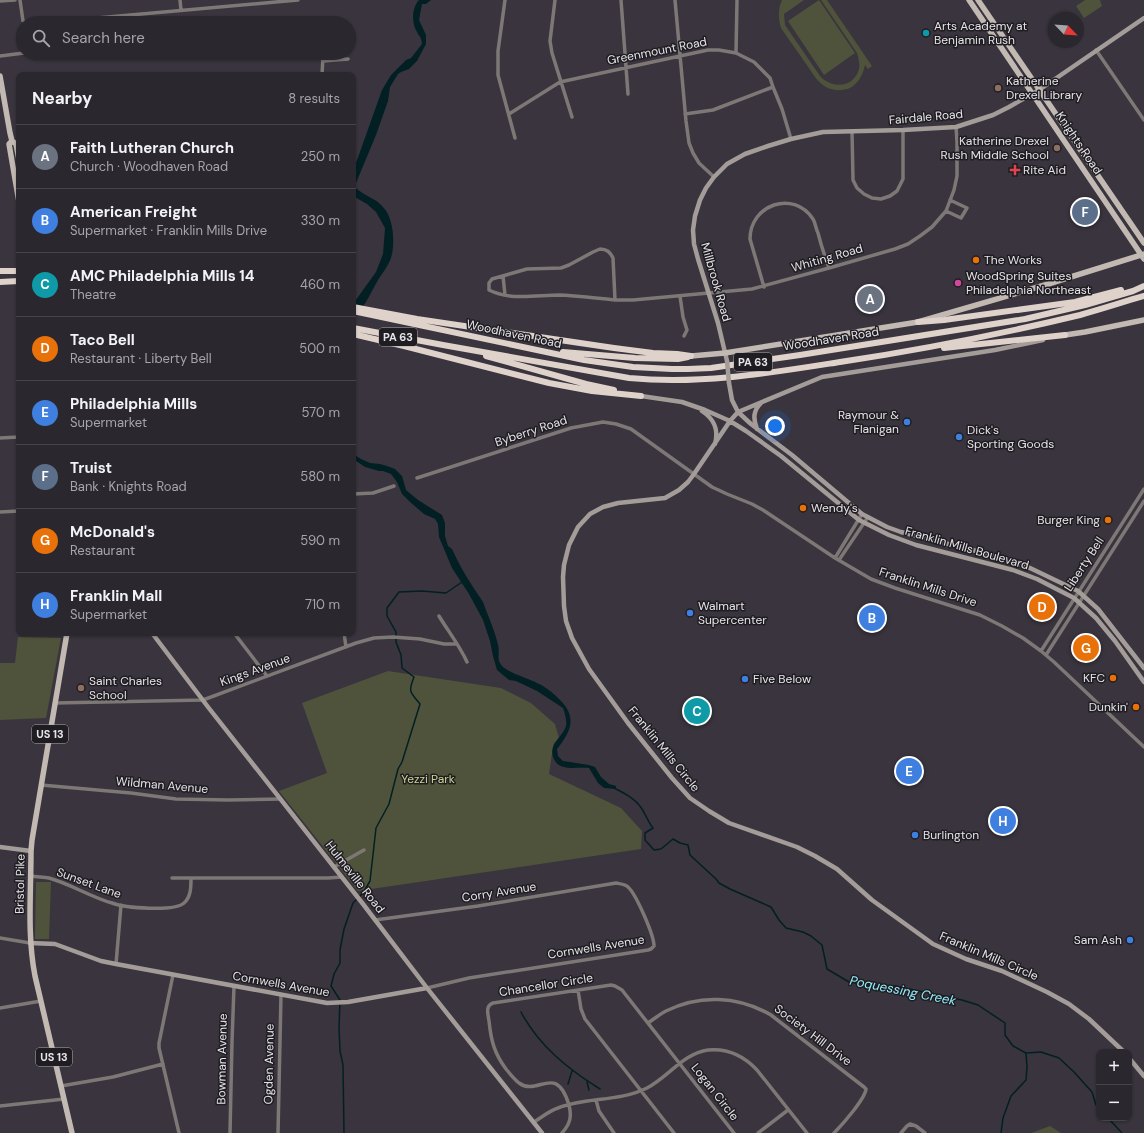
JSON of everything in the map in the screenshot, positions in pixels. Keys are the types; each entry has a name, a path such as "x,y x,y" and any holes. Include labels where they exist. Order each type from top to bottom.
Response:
{"highway":[{"path":"0,271 16,271"},
{"path":"0,282 16,281"},
{"path":"918,322 944,320 1075,302 1144,286"},
{"name":"Woodhaven Road","path":"356,311 362,311 584,360 633,367 672,369 711,368 1025,319 1085,305 1133,291 1144,286"},
{"name":"Woodhaven Road","path":"356,329 630,378 668,381 704,380 781,372 908,352 1081,314 1144,296"},
{"path":"356,308 362,311 606,347 691,356"},
{"path":"356,335 548,383 592,392 641,396"},
{"path":"908,352 1065,335"},
{"path":"444,345 586,384 641,396"},
{"path":"527,348 635,358 678,359 691,356"}],"main road":[{"name":"Knights Road","path":"969,0 1143,256"},
{"name":"Knights Road","path":"978,0 1144,244"},
{"path":"0,76 12,141 9,144 16,185"},
{"path":"12,141 16,144"},
{"path":"1072,153 1078,148"},
{"path":"1118,221 1125,216"},
{"name":"Woodhaven Road","path":"691,356 725,353 918,322 1143,256"},
{"path":"1065,335 1144,320"},
{"name":"Bristol Pike","path":"66,636 33,834 31,851 30,943 41,1001 72,1133"}],"street":[{"path":"0,1 15,0"},
{"path":"20,0 22,16"},
{"path":"180,0 181,10"},
{"path":"116,16 298,0"},
{"path":"505,0 497,63 498,75 515,138"},
{"path":"554,0 550,41 560,82 572,117"},
{"path":"620,0 628,94"},
{"path":"675,0 687,135 689,144 699,163 714,177"},
{"path":"736,0 736,53"},
{"name":"Fairdale Road","path":"714,177 727,164 745,154 791,139 823,132 956,127 993,115 1033,94 1144,18"},
{"name":"Greenmount Road","path":"509,114 560,82 708,50 719,50 736,53 754,62 770,78 782,109 791,139"},
{"path":"1096,50 1144,120"},
{"path":"0,56 16,54"},
{"path":"322,72 323,61 336,60"},
{"path":"685,114 713,110 773,87"},
{"name":"Whiting Road","path":"503,276 492,279 489,283 489,290 505,295 525,298 560,295 615,300 633,300 734,292 764,287 889,251 908,244 932,227 946,211 954,190 956,176 956,127"},
{"path":"852,132 853,180 857,188 864,194 872,198 881,199 890,196 897,191 903,179 903,130"},
{"name":"Millbrook Road","path":"714,177 700,200 695,216 694,244 718,323 727,362 732,400 738,412"},
{"path":"946,211 961,218 967,208 950,200"},
{"path":"764,287 750,239 750,234 756,218 764,209 775,204 787,203 798,206 813,219 829,268"},
{"path":"505,295 503,276 533,268 561,268 593,252 600,249 605,249 610,252 613,258 615,300"},
{"path":"680,296 683,317 687,330 684,336"},
{"path":"694,474 730,421 738,412 822,377 994,350 1065,335"},
{"path":"641,396 682,402 730,421"},
{"path":"757,429 754,420 754,413 762,402"},
{"path":"695,407 713,422 717,433 714,446"},
{"name":"Franklin Mills Boulevard","path":"738,412 862,514 900,532 992,555 1030,568 1078,591 1098,609 1144,668"},
{"name":"Franklin Mills Boulevard","path":"730,421 781,456 864,523 889,535 916,545 1014,570 1037,579 1074,598 1096,618 1115,641 1144,682"},
{"name":"Byberry Road","path":"417,478 571,428 603,422 616,424 631,429 649,442"},
{"path":"0,438 16,437"},
{"name":"Franklin Mills Drive","path":"649,442 721,492 752,504 770,514 834,558 840,560 871,579 980,615 1002,626 1046,655 1144,747"},
{"name":"Franklin Mills Circle","path":"694,474 679,490 665,498 618,503 603,507 590,514 578,527 569,545 564,565 563,577 566,621 572,638 589,669 628,723 682,790 690,798 709,811 729,823 797,847 816,856 837,870 872,900 934,944 966,959 1005,973 1047,992 1069,1004 1089,1019 1121,1049"},
{"path":"356,494 373,493 394,486"},
{"name":"Liberty Bell","path":"1041,651 1144,489"},
{"name":"Liberty Bell","path":"1046,655 1144,501"},
{"path":"0,512 16,511"},
{"path":"834,558 862,514"},
{"path":"840,560 868,517"},
{"path":"439,616 461,649 467,662"},
{"name":"Hulmeville Road","path":"154,636 356,894 427,988 542,1133"},
{"path":"236,636 267,676"},
{"path":"344,636 346,647"},
{"name":"Kings Avenue","path":"55,703 203,700 371,638 400,637 444,644 457,644"},
{"name":"Wildman Avenue","path":"41,785 131,793 176,799 281,799"},
{"path":"0,847 31,851"},
{"path":"334,867 364,850"},
{"name":"Sunset Lane","path":"31,876 50,879 113,904 165,909 177,907 184,903 188,898 191,889 191,878"},
{"path":"172,878 342,877"},
{"name":"Corry Avenue","path":"375,920 478,906 616,883 625,885 631,890 654,940 654,946"},
{"path":"116,964 121,905"},
{"name":"Cornwells Avenue","path":"0,938 30,943 55,944 101,961 318,1002 340,1003 427,988 490,974 648,950 654,946"},
{"path":"173,975 167,998 159,1043 178,1133"},
{"name":"Chancellor Circle","path":"562,1133 570,1122 571,1114 564,1092 557,1085 547,1083 530,1087 520,1084 514,1078 500,1060 495,1050 490,1032 487,1011 489,1005 493,1003 611,985 622,990 680,1064"},
{"name":"Bowman Avenue","path":"230,1133 234,986"},
{"path":"578,990 581,1009 585,1019 674,1133"},
{"name":"Ogden Avenue","path":"278,1133 281,995"},
{"name":"Society Hill Drive","path":"648,1023 666,1011 677,1006 706,999 739,1002 757,1008 771,1015 866,1089 864,1095 842,1125 834,1133"},
{"path":"0,1008 41,1001"},
{"path":"534,1122 554,1110 568,1104 624,1096 640,1091 655,1083 691,1056 704,1051 721,1050 733,1053 746,1060 757,1070 806,1133"},
{"path":"1132,1062 1144,1076"},
{"path":"61,1086 113,1077 163,1064"},
{"name":"Logan Circle","path":"680,1064 734,1133"},
{"path":"0,1106 64,1099"},
{"path":"596,1100 599,1111 614,1133"},
{"path":"758,1133 788,1110"},
{"path":"901,1133 906,1126 910,1124 916,1126 925,1133"}],"green space":[{"path":"782,0 804,0 784,14 785,25 820,76 824,80 839,85 854,79 859,69 859,64 857,53 821,0 827,0 872,66 868,69 865,65 856,84 847,89 835,90 823,85 815,77 781,28 779,14"},
{"path":"819,0 855,53 824,75 788,21"},
{"path":"1085,0 1100,0 1102,6 1084,18 1084,12 1080,12 1076,6"},
{"path":"18,637 61,638 46,718 0,720 0,663 15,663"},
{"name":"Yezzi Park","path":"388,671 501,688 531,703 555,724 559,738 554,743 549,774 621,808 642,831 641,849 358,891 279,791 327,773 302,703"},
{"path":"36,882 51,882 49,939 35,939"},
{"path":"1050,1126 1061,1133 1031,1133"}],"shaded area":[{"path":"419,0 431,0 426,4 422,4 419,20 426,35 426,44 417,61 409,69 398,74 390,87 388,101 376,135 356,183 356,163 382,90 391,75 406,60 411,58 422,44 413,20"},
{"path":"356,188 377,201 386,211 392,229 392,254 388,265 366,302 356,315 356,300 376,272 383,254 385,228 376,212 367,204 356,198"},
{"path":"356,456 370,463 380,464 395,469 402,476 406,490 418,500 442,515 445,523 445,536 448,546 452,549 464,573 483,602 499,647 500,663 511,672 533,681 547,689 555,695 568,710 570,716 569,729 567,735 557,749 558,756 563,761 595,767 601,777 609,784 616,786 616,789 604,788 598,783 589,768 566,768 560,766 556,762 552,752 554,744 566,726 563,708 537,691 516,681 509,680 497,670 483,620 469,594 452,568 439,537 438,524 435,519 424,514 402,494 397,482 391,474 365,467 356,461"}],"waterway":[{"path":"344,1133 343,1065 340,1051 339,1028 340,1000 331,986 334,974 340,963 340,950 344,929 353,903 363,893 370,881 376,828 389,804 398,769 402,762 420,704 411,692 414,677 402,668 401,655 396,642 396,632 387,616 387,608 399,592 422,591 446,593 462,582"},
{"name":"Poquessing Creek","path":"614,788 633,799 642,809 653,828 645,833 645,840 654,850 661,849 673,839 688,845 690,855 719,883 771,907 786,928 803,932 811,936 822,945 827,969 849,982 875,986 895,986 962,1000 978,1005 1005,1023 1005,1035 1013,1046 1026,1053 1041,1052 1059,1058 1092,1092 1096,1105"},
{"path":"521,1012 536,1036 555,1056 600,1089"},
{"path":"1001,1133 1003,1118 1011,1096 1026,1080 1026,1053"},
{"path":"568,1084 572,1071"},
{"path":"587,1082 589,1090"},
{"name":"Poquessing Creek","path":"1111,1121 1122,1133"}],"place":[{"name":"Arts Academy at Benjamin Rush","path":"926,33"},
{"name":"Katherine Drexel Library","path":"998,88"},
{"name":"Katherine Drexel Rush Middle School","path":"1057,148"},
{"name":"Rite Aid","path":"1015,170"},
{"name":"Truist","path":"1085,212"},
{"name":"The Works","path":"976,260"},
{"name":"WoodSpring Suites Philadelphia Northeast","path":"958,283"},
{"name":"Faith Lutheran Church","path":"870,299"},
{"name":"Raymour & Flanigan","path":"907,422"},
{"name":"Dick's Sporting Goods","path":"959,437"},
{"name":"Wendy's","path":"803,508"},
{"name":"Burger King","path":"1108,520"},
{"name":"Taco Bell","path":"1042,607"},
{"name":"Walmart Supercenter","path":"690,613"},
{"name":"American Freight","path":"872,618"},
{"name":"McDonald's","path":"1086,648"},
{"name":"KFC","path":"1113,678"},
{"name":"Five Below","path":"745,679"},
{"name":"Saint Charles School","path":"81,688"},
{"name":"Dunkin'","path":"1136,707"},
{"name":"AMC Philadelphia Mills 14","path":"697,711"},
{"name":"Philadelphia Mills","path":"909,771"},
{"name":"Franklin Mall","path":"1003,821"},
{"name":"Burlington","path":"915,835"},
{"name":"Sam Ash","path":"1130,940"}]}
